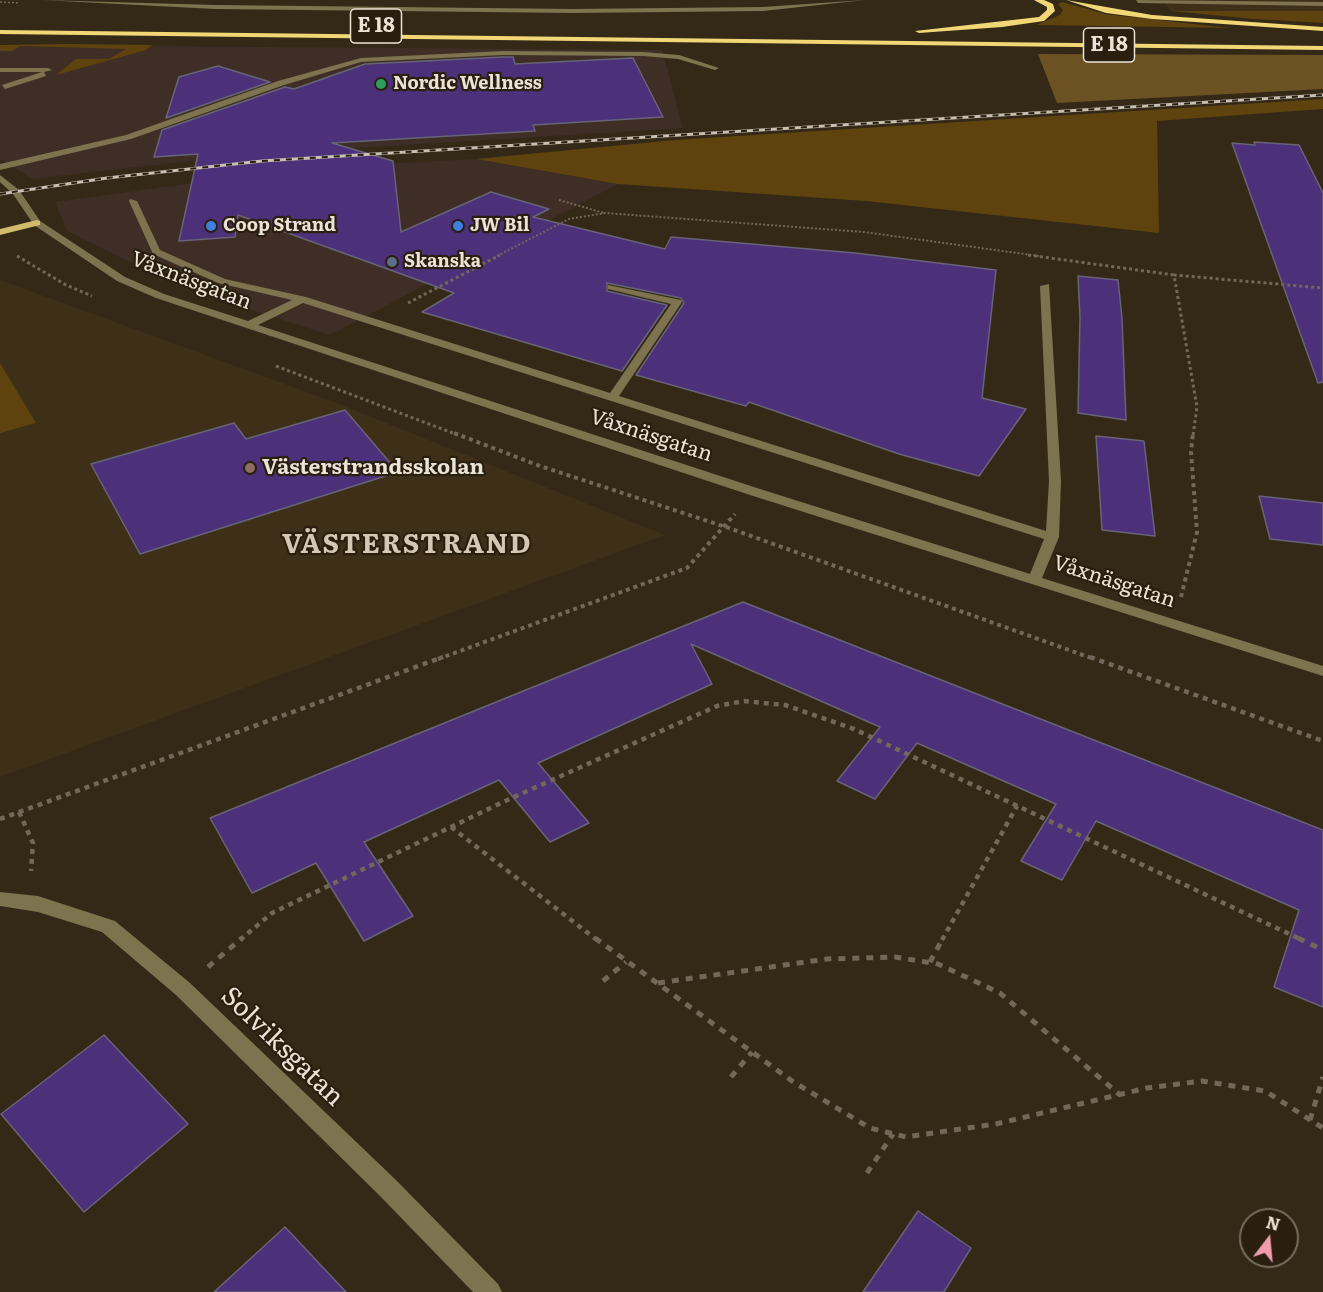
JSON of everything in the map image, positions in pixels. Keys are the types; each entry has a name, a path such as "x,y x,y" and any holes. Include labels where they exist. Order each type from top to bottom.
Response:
{"highway":[{"path":"919,32 1025,23 1041,19 1051,11 1050,6 1038,0"},
{"path":"1070,0 1097,9 1152,17 1323,29"},
{"path":"907,31 1014,32"},
{"name":"E 18","path":"0,32 1323,48"},
{"path":"1264,35 1323,35"},
{"path":"0,41 187,36"}],"main road":[{"path":"0,232 37,223"}],"street":[{"path":"45,0 215,7 562,11 861,0"},
{"path":"152,0 503,6 763,4 818,0"},
{"path":"215,7 229,1"},
{"path":"1138,1 1323,4"},
{"path":"0,167 128,137 292,80 361,60 503,53 643,54 678,57 715,69"},
{"path":"0,70 48,70 39,76 4,87"},
{"name":"Våxnäsgatan","path":"0,178 16,192 37,223 121,279 160,296 754,492 1323,670"},
{"path":"133,201 156,252 222,281 303,299 1052,537"},
{"path":"1035,579 1052,537 1055,481 1045,286"},
{"path":"612,287 677,303 612,398"},
{"path":"249,325 303,299"},
{"name":"Solviksgatan","path":"0,899 38,904 108,927 183,989 388,1188 490,1292"}],"path":[{"path":"0,2 27,4"},
{"path":"559,200 605,213 864,232 1174,275"},
{"path":"370,322 569,219 605,213"},
{"path":"15,255 66,285 101,300"},
{"path":"273,365 540,466 726,527 1323,741"},
{"path":"0,819 687,568 726,527"},
{"path":"183,989 272,913 451,827 717,706 744,701 785,705 854,729 1323,950"},
{"path":"930,962 1017,806"},
{"path":"19,812 33,843 33,860 24,902"},
{"path":"451,827 626,962 792,1081 870,1128 906,1137 996,1124 1120,1095 1202,1081 1265,1091 1323,1128"},
{"path":"657,983 827,959 896,957 930,962 1000,993 1120,1095"},
{"path":"603,981 626,962"},
{"path":"731,1077 752,1052"},
{"path":"1310,1120 1323,1077"},
{"path":"867,1173 893,1134"}],"shaded area":[{"path":"1162,0 1323,0 1323,11 1171,11"},
{"path":"1062,2 1105,14 1230,28 1036,25 1060,15 1063,10 1058,4"},
{"path":"1171,11 1323,11 1323,23 1254,19"},
{"path":"0,45 662,50 683,128 242,155 32,179 0,159"},
{"path":"0,45 152,45 146,50 56,75 76,59 109,59 126,49 20,46 12,51 0,51"},
{"path":"1038,54 1323,55 1323,89 1057,103"},
{"path":"1323,99 1323,109 1157,121 1159,233 866,201 618,184 476,159 675,140"},
{"path":"476,159 618,184 330,335 183,288 67,231 55,202 304,168"},
{"name":"Västerstrandsskolan","path":"0,280 334,402 665,535 0,777"},
{"path":"0,363 36,423 0,433"}],"building":[{"path":"513,57 515,64 633,58 663,117 533,125 535,131 332,143 393,161 401,232 491,192 549,209 533,217 665,249 671,237 855,253 996,270 982,398 1026,409 979,476 899,454 749,402 746,406 636,375 684,303 681,298 607,283 607,291 667,305 622,371 422,312 454,293 238,215 235,237 179,241 198,154 154,157 162,130 285,87 294,89 365,64"},
{"path":"218,66 270,82 166,118 179,77"},
{"path":"1254,142 1299,145 1323,193 1323,382 1318,383 1232,143 1255,145"},
{"path":"1078,276 1118,280 1122,318 1126,420 1078,413 1080,317"},
{"path":"345,410 398,472 140,554 91,464 234,423 246,439"},
{"path":"1096,436 1144,441 1155,536 1102,530"},
{"path":"1259,496 1323,503 1323,545 1270,539"},
{"path":"743,602 1323,830 1323,1007 1274,987 1299,910 1096,821 1062,880 1021,861 1056,804 917,743 875,799 837,781 880,727 691,644 712,684 538,763 589,823 550,842 499,780 364,842 413,916 364,941 316,863 252,893 210,818"},
{"path":"104,1035 188,1124 84,1212 1,1114"},
{"path":"918,1211 971,1248 944,1292 863,1292"},
{"path":"285,1227 346,1292 214,1292"}],"railway":[{"path":"0,194 107,178 262,161 1323,95"}],"place":[{"name":"Nordic Wellness","path":"381,84"},
{"name":"Coop Strand","path":"211,226"},
{"name":"JW Bil","path":"458,226"},
{"name":"Skanska","path":"392,262"},
{"name":"Västerstrandsskolan","path":"250,468"}],"district":[{"name":"VÄSTERSTRAND","path":"407,545"}]}
